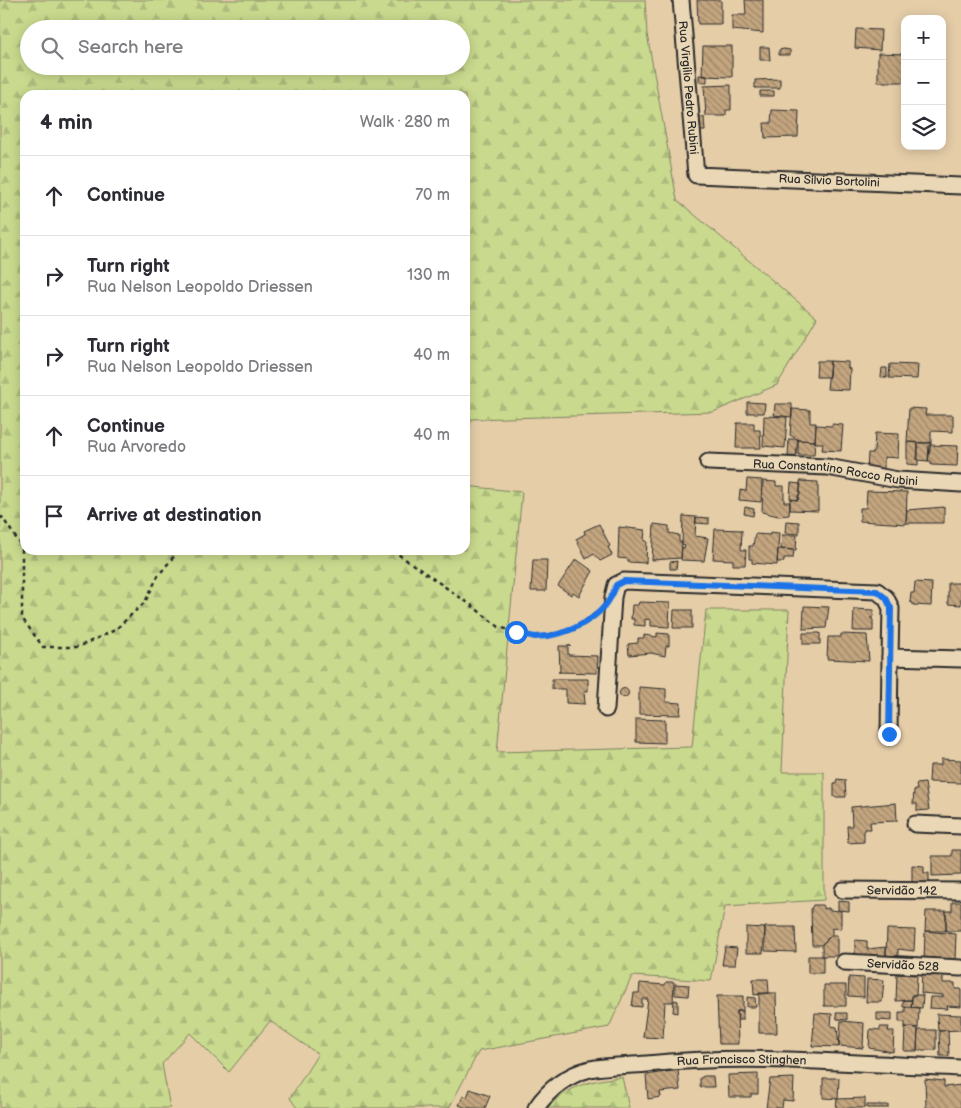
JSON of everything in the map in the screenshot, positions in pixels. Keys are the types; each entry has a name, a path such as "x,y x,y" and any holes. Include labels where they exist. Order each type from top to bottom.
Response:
{"street":[{"name":"Rua Virgílio Pedro Rubini","path":"681,0 696,175"},
{"name":"Rua Sílvio Bortolini","path":"696,175 961,186"},
{"name":"Rua Constantino Rocco Rubini","path":"708,462 827,467 898,480 961,484"},
{"path":"606,709 613,597 616,585 624,581 877,591 886,598 891,608 889,734"},
{"path":"890,657 961,659"},
{"path":"915,824 961,826"},
{"name":"Servidão 142","path":"843,890 961,891"},
{"name":"Servidão 528","path":"844,962 961,968"},
{"name":"Rua Francisco Stinghen","path":"536,1108 546,1093 566,1078 590,1069 725,1058 961,1068"}],"path":[{"path":"0,518 2,517 20,544"},
{"path":"22,555 22,618 42,647 78,647 115,630 145,602 158,576 175,555"},
{"path":"399,555 499,627 534,637 571,631 596,614 613,597"}],"green space":[{"path":"0,0 645,0 647,34 677,200 817,318 777,385 713,412 471,419 470,425 470,90 20,90 20,555 470,555 470,487 522,492 497,752 692,747 706,610 789,610 782,772 824,772 824,900 725,906 711,981 632,976 609,1027 479,1051 449,1108 297,1108 290,1098 318,1054 270,1021 229,1072 190,1033 162,1064 170,1108 0,1108"},
{"path":"622,1077 629,1108 548,1108 564,1094 582,1085"}],"building":[{"path":"697,0 721,0 721,24 698,24"},
{"path":"745,0 763,0 763,33 732,30 732,15 746,15"},
{"path":"856,29 881,30 880,50 855,48"},
{"path":"703,46 732,46 732,77 702,76"},
{"path":"760,47 769,47 770,60 760,60"},
{"path":"779,50 790,50 790,55 779,55"},
{"path":"878,53 901,54 901,82 878,82"},
{"path":"699,75 707,76 707,82 699,82"},
{"path":"780,79 780,88 755,88 755,80"},
{"path":"731,85 731,110 726,110 726,116 706,116 704,86"},
{"path":"760,91 774,91 774,96 760,96"},
{"path":"772,110 799,111 798,137 765,138 764,123 771,123"},
{"path":"699,117 704,117 705,131 700,131"},
{"path":"817,361 830,361 829,377 816,377"},
{"path":"830,361 848,362 848,368 850,369 849,390 827,389"},
{"path":"890,364 918,365 917,379 889,378"},
{"path":"882,368 887,368 887,378 881,377"},
{"path":"747,402 765,403 764,413 747,413"},
{"path":"775,404 792,404 792,417 774,415"},
{"path":"909,408 926,409 925,415 953,415 953,432 931,431 931,443 907,442"},
{"path":"792,409 810,410 810,423 816,423 815,441 798,440 790,435"},
{"path":"764,416 787,417 785,448 763,446"},
{"path":"737,423 754,423 754,430 760,430 761,448 736,448"},
{"path":"832,424 843,425 841,451 822,450 823,443 815,443 816,425 832,426"},
{"path":"875,433 899,434 898,458 884,457 884,471 867,470 868,453 873,453 874,451"},
{"path":"789,439 798,439 796,457 788,456"},
{"path":"798,440 815,441 814,455 798,455"},
{"path":"907,442 918,443 918,465 907,464"},
{"path":"918,443 931,443 928,461 917,460"},
{"path":"929,445 958,446 957,466 931,465 931,461 928,461"},
{"path":"747,479 762,480 761,502 739,500 740,490 746,491"},
{"path":"763,481 776,482 776,486 784,486 784,502 790,502 789,515 778,516 762,512"},
{"path":"800,481 818,482 818,511 790,510 790,499 798,500 798,495 800,495"},
{"path":"791,483 801,484 798,500 790,499"},
{"path":"867,491 907,492 906,524 860,521 860,508 866,508"},
{"path":"745,507 754,509 753,516 744,514"},
{"path":"944,507 944,523 906,523 907,510"},
{"path":"683,516 696,517 695,536 708,538 704,561 681,560 682,547 684,548 685,545 682,544"},
{"path":"696,517 709,518 709,524 696,523"},
{"path":"786,521 799,522 799,534 785,533"},
{"path":"599,524 610,546 608,547 612,555 600,561 594,554 586,559 576,539 585,534 584,531"},
{"path":"654,524 669,526 669,533 679,535 679,542 682,542 681,558 652,560"},
{"path":"619,527 645,530 644,541 647,541 646,563 628,562 628,559 618,558"},
{"path":"715,529 742,530 741,550 746,550 745,565 733,565 733,560 713,559"},
{"path":"770,532 779,533 777,565 752,563 752,559 749,559 749,546 753,546 755,534 770,535"},
{"path":"782,535 797,535 796,550 781,549"},
{"path":"778,549 794,550 793,558 784,558 784,562 777,562"},
{"path":"576,559 593,571 579,596 573,592 571,595 558,586"},
{"path":"533,560 547,560 546,591 531,591"},
{"path":"677,561 676,569 670,569 670,562"},
{"path":"915,582 932,583 931,606 913,605 910,602 911,593 914,593"},
{"path":"948,583 961,583 961,605 948,604"},
{"path":"639,602 670,603 669,627 651,626 651,620 645,619 645,626 634,625 634,619 631,619 632,605 638,605"},
{"path":"804,606 829,607 826,628 803,629"},
{"path":"854,609 874,610 873,618 870,618 873,620 873,631 853,631"},
{"path":"674,610 692,610 692,628 673,628"},
{"path":"657,633 669,634 669,646 666,646 665,656 651,653 629,655 628,644 638,643 638,638 644,638 644,635 657,637"},
{"path":"803,633 820,633 820,644 803,644"},
{"path":"841,634 867,635 869,661 827,659 828,637 841,637"},
{"path":"559,646 568,646 568,655 598,656 597,673 558,672 560,672"},
{"path":"552,679 588,679 588,691 584,691 585,704 566,703 566,689 552,689"},
{"path":"639,687 666,689 666,702 681,703 680,715 639,714"},
{"path":"624,688 629,693 624,698 619,693"},
{"path":"636,719 665,720 665,743 636,742"},
{"path":"941,759 961,760 961,783 929,782 930,765 941,765"},
{"path":"837,779 845,780 846,797 834,797 834,783 836,783"},
{"path":"925,783 929,810 917,811 917,804 913,804 914,790 917,790 916,784"},
{"path":"896,803 897,821 870,822 871,829 864,829 864,842 848,843 847,826 852,826 851,807"},
{"path":"952,850 961,850 961,875 932,876 932,856 952,856"},
{"path":"912,865 924,866 924,873 929,873 929,885 912,885"},
{"path":"838,901 849,902 849,911 838,910"},
{"path":"952,902 961,902 961,931 946,931 946,911 952,911"},
{"path":"813,905 823,905 823,909 829,908 829,910 841,911 841,929 832,928 832,935 821,945 812,945 811,909"},
{"path":"926,911 946,911 946,931 925,931"},
{"path":"746,927 765,928 763,953 746,953"},
{"path":"765,927 795,927 796,952 765,951"},
{"path":"887,929 915,930 914,951 898,949 898,959 886,958"},
{"path":"925,931 956,934 955,960 924,961"},
{"path":"832,935 837,935 837,956 822,956 822,944"},
{"path":"855,940 867,941 867,949 886,947 886,958 855,957"},
{"path":"725,947 737,948 735,965 722,965"},
{"path":"808,956 823,956 823,973 808,973"},
{"path":"922,971 943,973 943,983 955,983 955,989 961,989 961,1007 947,1006 948,1009 929,1008 930,997 943,997 943,995 921,993"},
{"path":"897,974 917,975 916,995 912,995 912,1000 896,1001"},
{"path":"849,977 864,978 864,997 848,996"},
{"path":"753,979 768,979 769,993 754,995"},
{"path":"867,979 884,980 882,1002 866,1002"},
{"path":"666,982 674,982 673,1002 665,1002 663,1038 643,1037 648,999 642,999 642,1007 632,1006 634,993 639,993 640,983 665,985"},
{"path":"675,984 689,985 688,996 675,995"},
{"path":"824,985 846,985 846,1006 824,1006"},
{"path":"759,993 776,993 777,1033 759,1033"},
{"path":"912,995 923,995 922,1008 911,1007"},
{"path":"717,996 743,996 743,1011 737,1011 738,1044 719,1044"},
{"path":"747,997 755,998 756,1007 747,1007"},
{"path":"674,1000 678,1001 678,1013 673,1012"},
{"path":"903,1000 912,1000 911,1007 903,1007"},
{"path":"905,1007 919,1008 918,1028 905,1027 905,1022 899,1022 899,1012 905,1012"},
{"path":"737,1011 743,1011 743,1020 738,1020"},
{"path":"815,1013 832,1014 831,1026 837,1027 839,1047 812,1046"},
{"path":"836,1013 847,1013 847,1020 837,1019"},
{"path":"877,1013 892,1013 892,1021 877,1020"},
{"path":"937,1014 961,1015 961,1030 938,1031"},
{"path":"841,1021 864,1023 863,1048 839,1046"},
{"path":"880,1027 889,1027 888,1031 894,1031 893,1052 869,1048 870,1029 880,1030"},
{"path":"905,1027 918,1028 917,1051 904,1051"},
{"path":"918,1030 936,1030 936,1050 917,1050"},
{"path":"948,1030 949,1056 940,1056 939,1031"},
{"path":"678,1070 680,1090 660,1092 661,1097 648,1099 646,1075"},
{"path":"758,1074 758,1094 751,1094 751,1097 729,1097 728,1075"},
{"path":"713,1076 714,1087 700,1087 700,1078"},
{"path":"794,1078 793,1101 783,1100 782,1108 766,1108 770,1079"},
{"path":"823,1078 839,1078 838,1099 823,1098"},
{"path":"925,1079 944,1081 944,1087 961,1085 961,1108 926,1108"},
{"path":"470,1089 490,1096 485,1108 467,1108 459,1105 463,1096 467,1097"},
{"path":"865,1098 865,1108 836,1108 837,1099"},
{"path":"867,1105 888,1105 888,1108 867,1108"}],"route":[{"path":"516,632 534,637 571,631 596,614 613,597 616,585 624,581 877,591 886,598 891,608 889,734"}]}
